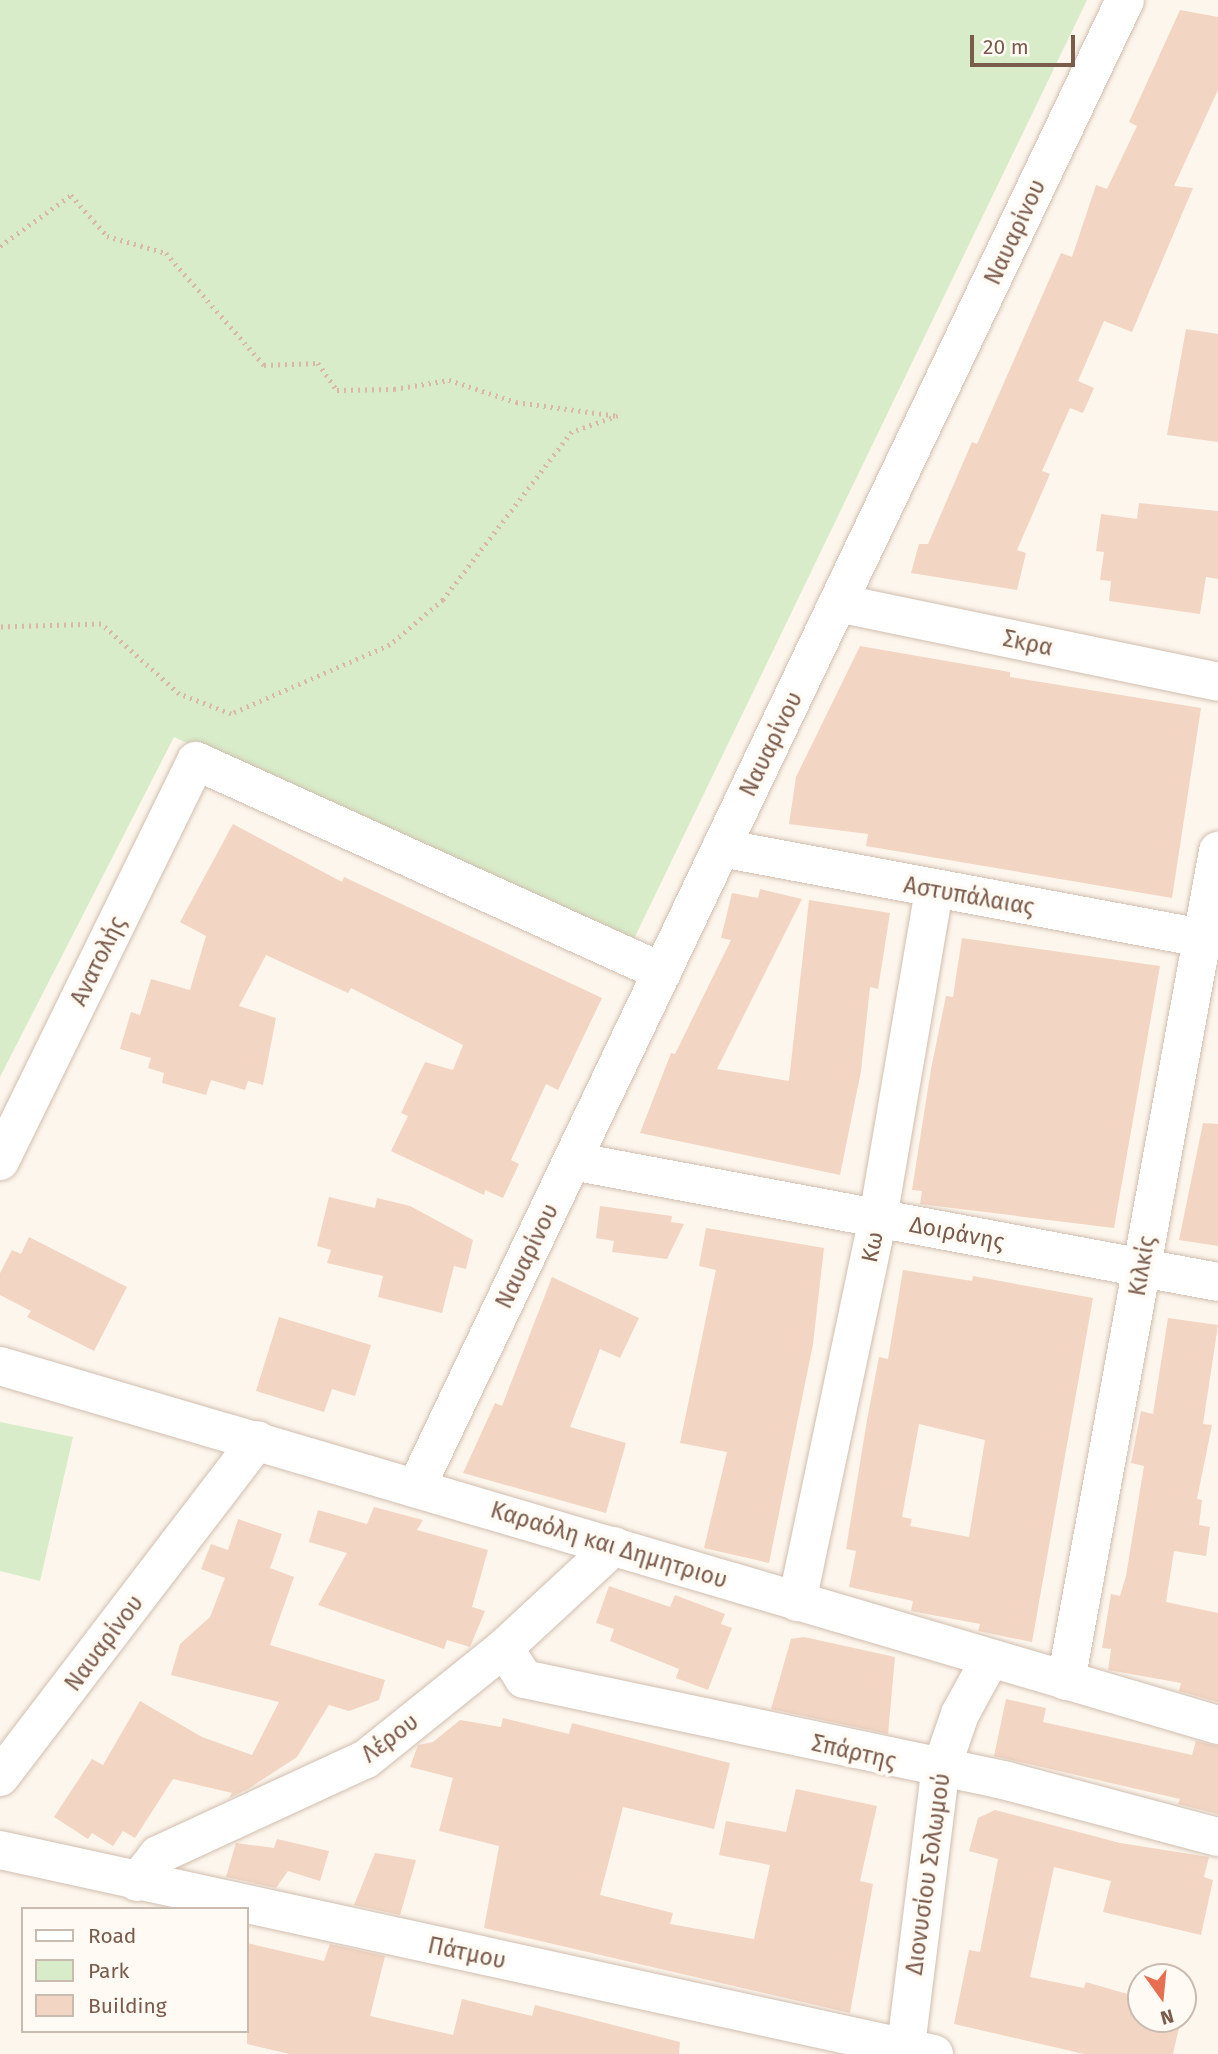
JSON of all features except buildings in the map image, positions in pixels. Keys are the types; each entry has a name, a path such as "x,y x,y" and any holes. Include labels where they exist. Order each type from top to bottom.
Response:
{"street":[{"name":"Ναυαρίνου","path":"416,1488 1125,0"},
{"name":"Σκρα","path":"838,603 1218,682"},
{"name":"Ανατολής","path":"0,1161 196,761 662,972"},
{"name":"Αστυπάλαιας","path":"721,848 934,890 1210,939"},
{"name":"Κιλκίς","path":"1066,1681 1142,1267 1210,939 1218,851"},
{"name":"Κω","path":"797,1602 878,1218 934,890"},
{"name":"Δοιράνης","path":"572,1161 1218,1282"},
{"name":"Καραόλη και Δημητριου","path":"0,1366 614,1546 989,1661 1218,1725"},
{"name":"Ναυαρίνου","path":"0,1777 258,1440"},
{"name":"Λέρου","path":"137,1882 158,1855 366,1759 504,1648 614,1546"},
{"name":"Σπάρτης","path":"504,1648 524,1679 940,1772 1007,1782 1218,1837"},
{"name":"Διονυσίου Σολωμού","path":"915,2052 940,1772 960,1714 989,1661"},
{"name":"Πάτμου","path":"0,1850 915,2052"}],"path":[{"path":"0,246 71,195 107,236 166,253 264,365 318,363 337,390 449,380 516,402 618,416 572,432 443,600 390,645 231,714 179,694 101,624 0,627"}],"green space":[{"path":"0,0 1087,0 630,947 174,737 0,1077"},
{"path":"0,1422 73,1437 40,1581 0,1571"}]}
